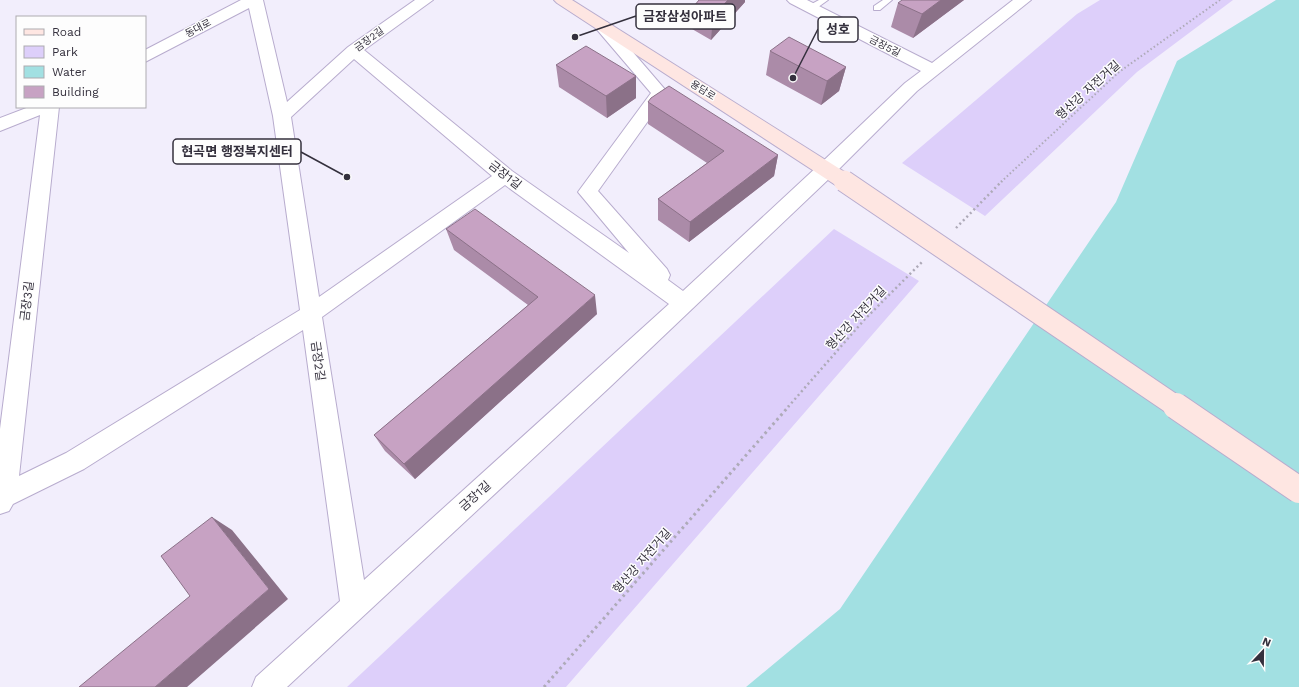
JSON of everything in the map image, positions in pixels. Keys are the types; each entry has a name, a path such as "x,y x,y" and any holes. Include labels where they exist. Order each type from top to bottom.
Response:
{"main road":[{"name":"용담로","path":"562,0 836,175 1299,490"}],"street":[{"name":"동대로","path":"146,55 252,0"},
{"name":"금장2길","path":"255,0 282,116 354,606"},
{"name":"금장2길","path":"282,116 354,50 425,0"},
{"name":"금장5길","path":"795,0 817,4 933,70"},
{"name":"금장1길","path":"266,687 684,303 836,175 911,87 1023,0"},
{"path":"601,25 660,93 587,192 684,303"},
{"name":"금장1길","path":"354,50 506,176 684,303"},
{"path":"0,125 42,108"},
{"name":"금장3길","path":"1,498 50,108"},
{"name":"금장3길","path":"1,498 75,461 311,314 506,176"}],"lane":[{"path":"877,8 888,0"}],"path":[{"name":"형산강 자전거길","path":"955,228 1000,183 1119,72 1220,0"},
{"name":"형산강 자전거길","path":"544,687 865,319 927,257"}],"green space":[{"path":"1100,0 1233,0 1137,72 985,216 902,163 1077,14"},
{"path":"834,229 919,281 566,687 347,687"}],"water":[{"path":"1276,0 1299,0 1299,687 746,687 840,609 1116,202 1177,61"}],"building":[{"path":"699,0 728,0 713,16 694,6"},
{"path":"902,0 941,0 922,14 898,3"},
{"path":"789,37 846,67 827,81 770,51"},
{"path":"586,46 636,76 606,96 556,65"},
{"path":"669,86 778,155 690,222 658,199 724,151 648,102 651,98"},
{"path":"475,209 595,295 404,464 374,435 538,297 446,229"},
{"path":"212,517 269,589 155,687 79,687 190,596 161,556"}],"place":[{"name":"금장삼성아파트","path":"575,37"},
{"name":"성호","path":"793,78"},
{"name":"현곡면 행정복지센터","path":"347,177"}]}
